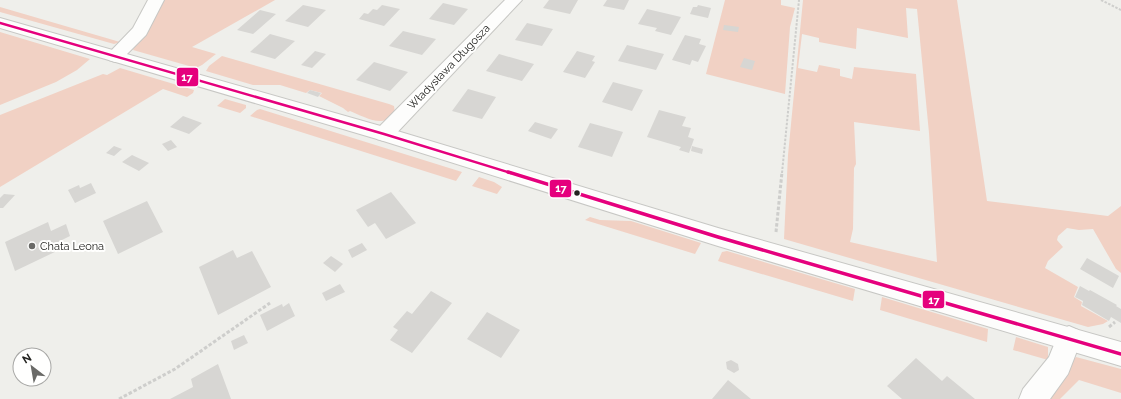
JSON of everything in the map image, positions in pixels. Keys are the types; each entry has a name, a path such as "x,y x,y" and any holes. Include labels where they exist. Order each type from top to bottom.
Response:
{"main road":[{"path":"115,56 140,31 156,0"},
{"name":"Władysława Długosza","path":"384,134 514,0"},
{"path":"0,23 384,134 774,253 1121,354"},
{"path":"1032,399 1059,365 1069,338"}],"path":[{"path":"774,253 799,0"},
{"path":"1101,0 1121,10"},
{"path":"119,399 175,369 270,303"}],"shaded area":[{"path":"163,0 275,0 192,47 216,54 196,68 133,50 156,14"},
{"path":"725,0 781,0 781,5 795,8 790,27 785,94 706,74"},
{"path":"803,0 957,0 987,201 1108,216 1121,206 1121,273 1116,269 1093,229 1079,230 1067,228 1058,236 1057,240 1063,247 1048,261 1045,268 1078,287 1074,297 1082,302 1081,306 1108,321 1103,324 1088,327 784,239 788,155","holes":["906,8 917,9 929,133 937,262 850,242 853,229 854,168 856,164 854,122 920,131 916,74 854,67 852,79 840,76 840,69 819,65 817,72 798,68 802,34 819,38 819,42 856,49 857,28 908,38"]},
{"path":"0,7 120,42 114,44 0,12"},
{"path":"0,32 90,59 77,70 56,82 0,105"},
{"path":"222,56 389,104 394,106 395,113 385,120 378,121 365,118 350,111 348,112 319,96 322,93 310,90 306,93 280,85 253,85 206,71 209,66"},
{"path":"120,68 194,90 193,93 187,97 163,89 0,187 0,115 103,74 107,75"},
{"path":"225,99 246,105 246,108 240,113 217,106"},
{"path":"260,109 462,172 456,181 250,116"},
{"path":"479,177 494,182 502,187 497,194 472,186"},
{"path":"590,217 600,220 631,221 701,243 695,254 585,220"},
{"path":"727,251 855,289 853,301 718,261 722,252"},
{"path":"882,297 988,329 987,342 880,310"},
{"path":"1016,337 1048,347 1048,360 1013,350"},
{"path":"1076,357 1121,369 1121,393 1079,380 1060,399 1042,399"}],"building":[{"path":"549,0 578,0 570,14 543,8"},
{"path":"607,0 629,0 624,10 603,6"},
{"path":"443,3 468,9 454,25 429,19"},
{"path":"303,5 326,10 308,27 285,21"},
{"path":"382,5 400,9 384,26 359,19 364,13 368,14 373,9 377,10"},
{"path":"698,5 711,8 708,18 690,14 693,7 697,7"},
{"path":"647,9 681,17 671,35 655,31 657,28 638,24"},
{"path":"260,10 276,14 253,34 237,30"},
{"path":"527,23 553,29 542,46 515,40"},
{"path":"724,25 739,27 738,32 723,30"},
{"path":"403,31 436,39 422,55 389,46"},
{"path":"270,34 295,41 275,59 250,52"},
{"path":"685,35 701,39 699,44 706,46 698,62 692,60 690,65 672,60"},
{"path":"627,45 664,54 656,70 618,61"},
{"path":"315,51 326,54 312,68 301,65"},
{"path":"577,51 595,56 592,61 595,62 585,78 563,72"},
{"path":"499,54 534,64 522,81 486,71"},
{"path":"744,58 755,61 752,70 740,67"},
{"path":"374,62 408,72 390,91 356,80"},
{"path":"613,82 643,90 632,111 602,102"},
{"path":"468,89 496,97 482,119 452,111"},
{"path":"310,90 321,93 318,97 307,93"},
{"path":"659,110 686,117 682,126 691,128 688,137 694,139 689,153 679,150 681,147 647,137"},
{"path":"183,116 202,123 189,134 170,127"},
{"path":"535,122 558,129 551,139 528,131"},
{"path":"590,123 623,132 612,157 578,147"},
{"path":"171,140 177,147 168,151 162,144"},
{"path":"114,146 122,149 114,156 106,153"},
{"path":"692,146 703,149 702,154 691,151"},
{"path":"132,155 149,163 139,171 122,162"},
{"path":"91,183 96,193 75,203 68,190 79,185 80,188"},
{"path":"391,192 416,223 386,239 375,223 368,227 356,210"},
{"path":"4,194 15,195 3,208 0,208 0,198"},
{"path":"147,201 163,232 118,254 103,221"},
{"name":"Chata Leona","path":"48,222 51,231 66,224 70,236 56,243 59,250 15,271 5,242"},
{"path":"362,243 367,250 352,258 348,250"},
{"path":"233,250 237,258 252,251 271,287 218,315 199,267"},
{"path":"331,256 343,264 335,272 323,263"},
{"path":"1087,258 1119,276 1113,288 1080,269"},
{"path":"340,284 345,292 326,301 322,293"},
{"path":"1080,286 1117,305 1116,306 1121,309 1121,323 1111,317 1109,321 1082,305 1083,301 1075,297"},
{"path":"431,291 452,303 412,353 390,340 398,330 393,327 407,311 412,314"},
{"path":"289,303 295,316 267,331 260,315 282,304 283,307"},
{"path":"487,312 520,330 501,358 467,339"},
{"path":"244,335 248,343 234,350 231,341"},
{"path":"916,358 942,381 947,376 975,399 902,399 887,386"},
{"path":"731,360 738,364 739,370 734,373 727,369 726,362"},
{"path":"218,364 231,399 170,399 193,387 191,379"},
{"path":"728,380 751,399 712,399"}],"transit line":[{"name":"17","path":"0,23 384,134 718,237 1121,354"}],"place":[{"name":"Chata Leona","path":"32,246"}]}
